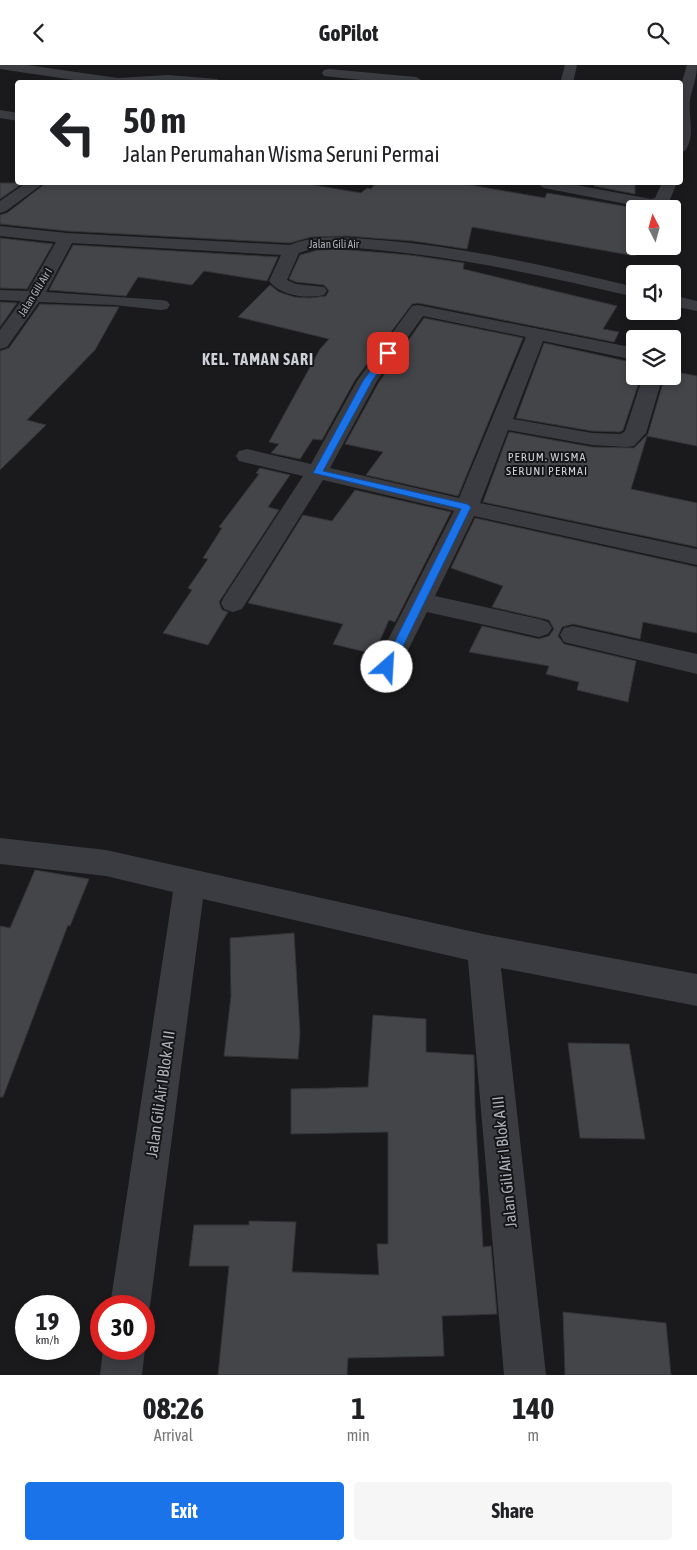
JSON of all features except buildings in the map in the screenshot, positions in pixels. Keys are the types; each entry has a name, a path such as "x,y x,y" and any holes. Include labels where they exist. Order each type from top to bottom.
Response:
{"street":[{"path":"0,65 104,80"},
{"path":"567,80 571,65"},
{"path":"687,142 683,101 693,65"},
{"path":"323,80 332,69 409,80"},
{"path":"151,80 180,80"},
{"path":"0,114 15,116"},
{"path":"0,208 33,185"},
{"path":"554,185 648,204 657,204 662,201 667,185"},
{"name":"Jalan Gili Air","path":"0,231 66,238 292,249 304,244 327,242 411,247 507,262 626,290"},
{"name":"Jalan Gili Air I","path":"0,343 34,297 66,238"},
{"path":"292,249 278,281 279,283 285,287 318,291"},
{"path":"0,295 114,300 161,305"},
{"path":"681,302 697,306"},
{"path":"233,603 318,473 368,381 418,310 626,353"},
{"path":"387,667 467,507 536,335"},
{"path":"502,423 592,439 626,441 635,433 649,385"},
{"path":"247,456 467,507 697,557"},
{"path":"420,602 539,628"},
{"path":"573,635 697,664"},
{"path":"0,851 106,863 484,949 697,990"},
{"name":"Jalan Gili Air I Blok A II","path":"132,1295 190,883"},
{"name":"Jalan Gili Air I Blok A III","path":"484,949 525,1375"},
{"path":"121,1375 123,1360"}],"district":[{"name":"KEL. TAMAN SARI","path":"258,359"},
{"name":"PERUM. WISMA SERUNI PERMAI","path":"547,464"}],"route":[{"path":"387,667 467,507 318,473 368,381 388,353"}]}
